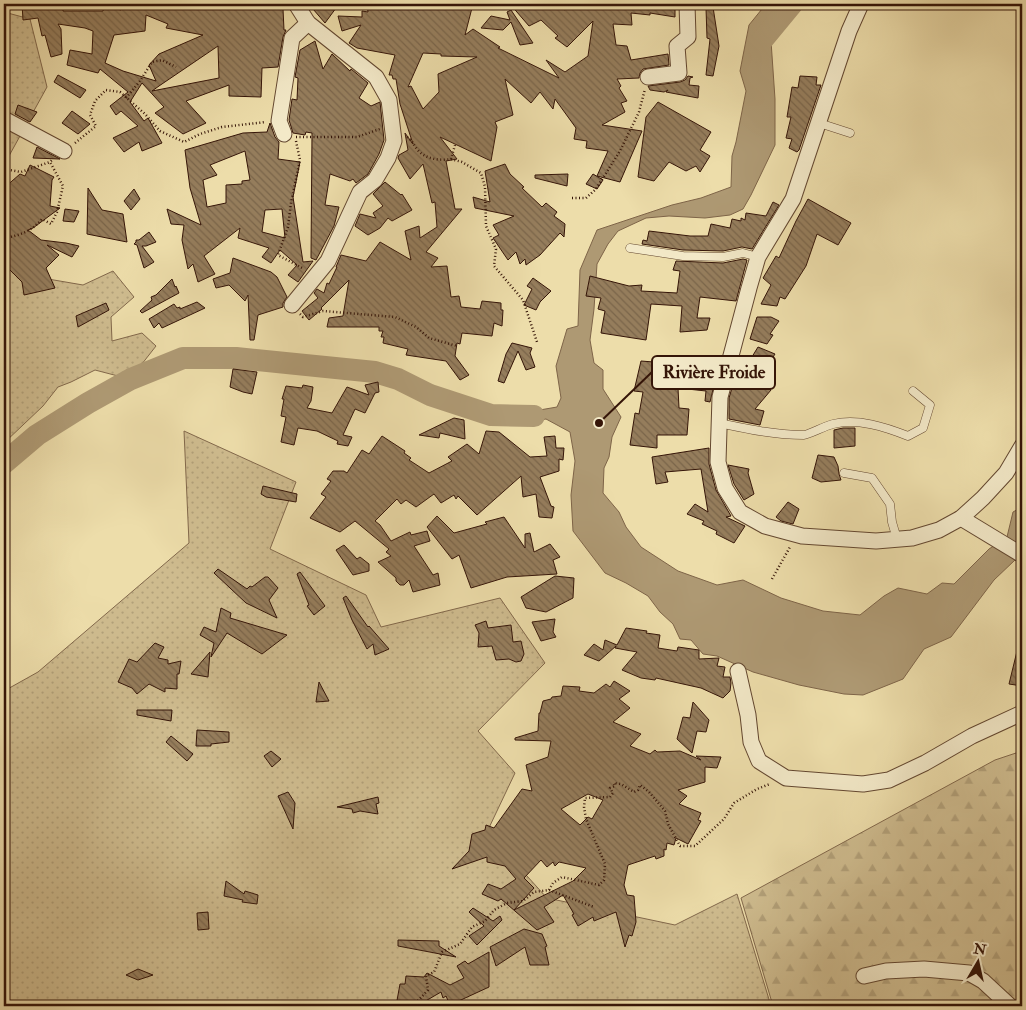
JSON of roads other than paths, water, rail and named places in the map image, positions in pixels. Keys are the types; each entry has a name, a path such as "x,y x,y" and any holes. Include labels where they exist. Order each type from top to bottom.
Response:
{"street":[{"path":"292,305 328,261 338,244 360,192 374,180 388,158 394,141 389,100 376,77 308,23 296,4"},
{"path":"648,77 679,73 677,46 688,37 687,4"},
{"path":"861,4 849,31 793,199 758,257 720,397 718,462 725,488 740,512 766,526 802,536 876,541 912,538 940,530 961,518 1006,473 1022,446"},
{"path":"286,130 292,38 308,23"},
{"path":"4,119 64,151"},
{"path":"961,518 1022,554"},
{"path":"738,671 748,715 751,742 759,761 786,778 863,784 889,780 925,763 972,736 1022,713"},
{"path":"864,976 886,971 924,969 969,973 983,981 1010,1006"}],"lane":[{"path":"819,123 850,133"},
{"path":"630,248 683,256 723,256 743,253 758,257"},
{"path":"719,423 765,432 807,435 820,428 838,423 863,422 888,428 908,436 923,428 930,404 912,391"},
{"path":"844,473 872,478 890,504 892,522 898,539"}],"waterway":[{"path":"760,52 759,44 792,4"},
{"path":"4,463 37,435 88,403 131,379 183,358 236,358 375,372 398,379 430,395 491,415 534,416"}],"place":[{"name":"Rivière Froide","path":"599,423"}]}
